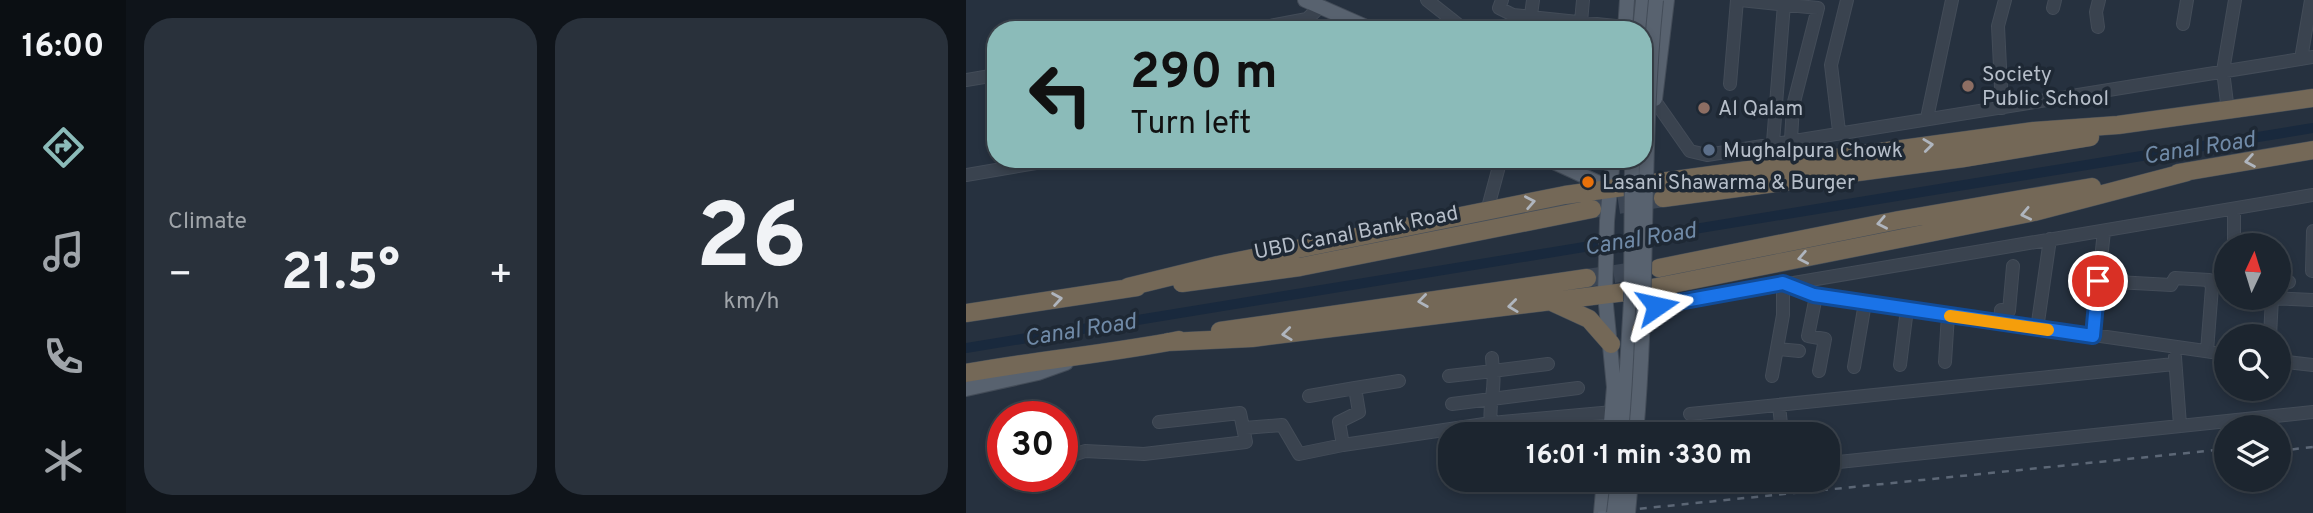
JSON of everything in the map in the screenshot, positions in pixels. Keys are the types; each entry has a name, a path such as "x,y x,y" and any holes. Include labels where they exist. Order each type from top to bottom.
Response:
{"highway":[{"path":"1663,198 1964,158 2200,115 2313,98"},
{"path":"966,311 1128,288 1218,265 1610,188 2034,131 2200,115"},
{"path":"1651,266 1973,206 2313,150"},
{"path":"1168,342 1252,338 1642,290 2034,212 2187,172"},
{"name":"UBD Canal Bank Road","path":"1128,288 1223,279 1300,267 1592,209"},
{"path":"966,373 1036,360 1168,342 1272,321 1587,278"},
{"path":"1641,330 1671,285"},
{"path":"1551,302 1589,319 1611,344"}],"main road":[{"path":"1304,0 1354,21"},
{"path":"1626,21 1627,0"},
{"path":"1641,21 1643,0"},
{"path":"1652,48 1656,0"},
{"path":"1652,136 1667,0"},
{"path":"1566,168 1610,188"},
{"path":"1611,422 1611,344 1605,295 1607,221 1612,168"},
{"path":"1624,422 1631,301 1632,168"},
{"path":"1638,422 1645,300 1647,168"},
{"path":"1637,422 1642,290 1651,266 1646,208 1649,168"},
{"path":"966,389 1038,373 1087,355"},
{"path":"1604,492 1605,511"},
{"path":"1605,511 1613,492"},
{"path":"1605,511 1632,511 1634,492"}],"street":[{"path":"1427,0 1454,21"},
{"path":"1502,0 1499,8 1526,21"},
{"path":"1530,21 1533,0"},
{"path":"1581,21 1583,0"},
{"path":"1730,85 1738,0 1818,8 1793,106 1791,139"},
{"path":"1839,131 1831,65 1847,0"},
{"path":"1927,118 1952,0"},
{"path":"2002,108 1998,26 2005,0"},
{"path":"2098,27 2096,12 2099,0"},
{"path":"2183,24 2187,0"},
{"path":"2228,111 2223,71 2235,0"},
{"path":"1655,101 1690,150 1707,155 1839,131 2002,108 2307,57 2311,0"},
{"path":"1773,142 1784,5"},
{"path":"1296,21 1307,19 1321,6"},
{"path":"966,80 987,76"},
{"path":"1707,155 1710,174"},
{"path":"966,175 1007,168"},
{"path":"1487,211 1499,168"},
{"path":"1657,306 2313,195"},
{"path":"2234,209 2234,233"},
{"path":"2093,336 2104,231"},
{"path":"2312,271 2313,231"},
{"path":"2037,329 2050,239"},
{"path":"2000,323 2001,310 2009,311 2013,266"},
{"path":"2098,281 2171,285 2175,278 2209,280 2212,287 2207,351"},
{"path":"1783,283 1816,296 2214,352"},
{"path":"1773,376 1783,315 1783,283"},
{"path":"1816,296 1808,336 1825,339 1819,371"},
{"path":"2291,299 2312,300"},
{"path":"1854,367 1865,303"},
{"path":"1899,365 1907,309"},
{"path":"1945,362 1948,315"},
{"path":"2176,346 2174,363 2180,425"},
{"path":"1777,349 1799,351"},
{"path":"2291,362 2313,365"},
{"path":"1690,414 2174,363"},
{"path":"1449,376 1493,365 1548,364"},
{"path":"1491,422 1489,400 1496,391 1493,365"},
{"path":"1309,396 1399,381"},
{"path":"1343,445 1339,422 1359,412 1355,388"},
{"path":"1452,404 1578,388"},
{"path":"1779,405 1781,422"},
{"path":"1502,422 1612,412"},
{"path":"1840,462 2313,412"},
{"path":"1078,453 1085,451 1144,454 1245,443 1240,413 1159,422"},
{"path":"1244,428 1282,425 1299,454 1438,431"}],"waterway":[{"name":"Canal Road","path":"966,348 2313,128"}],"tunnel":[{"path":"1592,209 1663,198"},
{"path":"1587,278 1648,269"}],"railway":[{"path":"2291,450 2313,447"},
{"path":"1598,513 2214,450"}],"slow traffic":[{"path":"1950,316 2048,330"}],"place":[{"name":"Society Public School","path":"1968,86"},
{"name":"Al Qalam","path":"1704,108"},
{"name":"Mughalpura Chowk","path":"1709,150"},
{"name":"Lasani Shawarma & Burger","path":"1588,182"}],"route":[{"path":"1657,306 1783,283 1814,295 2093,336 2098,281"}]}
